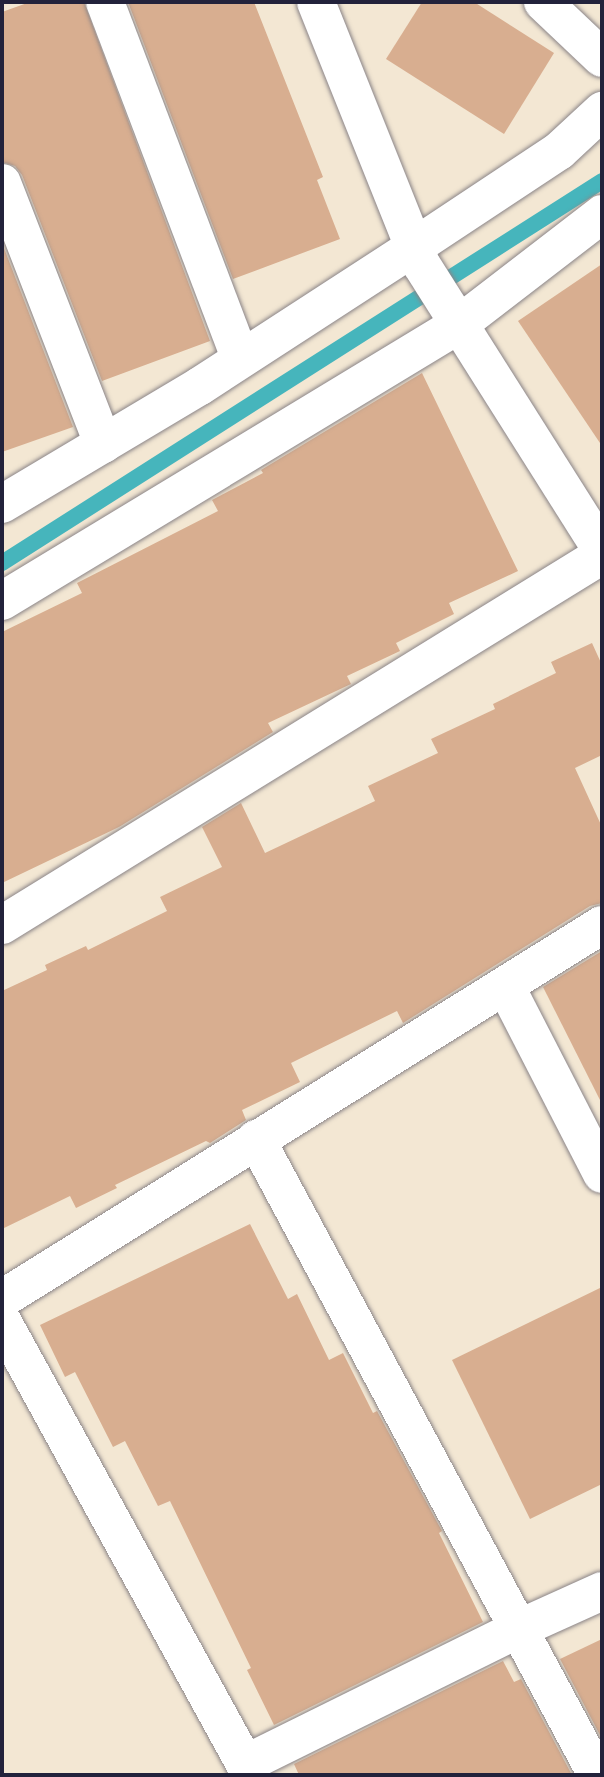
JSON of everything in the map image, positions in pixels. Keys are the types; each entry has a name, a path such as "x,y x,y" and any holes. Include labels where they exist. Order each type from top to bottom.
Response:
{"street":[{"path":"105,2 240,358"},
{"path":"2,925 602,552 452,315 418,255 316,2"},
{"path":"543,2 602,58"},
{"path":"2,504 200,386 240,358 418,255 559,151 602,111"},
{"path":"2,183 103,444"},
{"path":"2,601 452,315 602,214"},
{"path":"2,1299 602,925"},
{"path":"506,987 602,1174"},
{"path":"256,1139 597,1775"},
{"path":"2,1321 248,1770 518,1629 602,1591"}],"building":[{"path":"30,2 84,2 210,341 102,381 22,175 15,166 2,162 2,12"},
{"path":"128,2 254,2 323,177 317,180 340,239 233,279"},
{"path":"422,2 474,2 554,53 504,134 386,59"},
{"path":"2,243 73,427 2,452"},
{"path":"602,264 602,446 518,321"},
{"path":"422,373 518,571 449,603 454,614 396,643 400,651 347,676 351,684 268,723 273,732 119,827 2,883 2,632 82,593 77,583 218,511 212,500 263,473 261,470"},
{"path":"592,643 602,665 602,755 575,768 602,827 602,903 590,906 403,1023 397,1011 291,1063 300,1082 242,1110 246,1120 210,1143 206,1141 115,1185 117,1188 76,1208 70,1196 2,1229 2,991 47,970 45,965 86,946 88,950 167,911 160,897 222,867 202,827 241,803 265,853 375,801 368,786 438,753 431,739 495,709 493,704 556,673 551,662"},
{"path":"602,951 602,1104 543,987"},
{"path":"250,1224 288,1299 297,1294 329,1360 343,1353 373,1413 377,1411 442,1531 439,1533 483,1622 274,1725 247,1670 251,1668 170,1501 158,1506 125,1441 113,1447 75,1372 65,1377 40,1325"},
{"path":"602,1287 602,1484 530,1519 452,1360"},
{"path":"602,1639 602,1739 560,1659"},
{"path":"503,1661 514,1682 521,1679 572,1775 299,1775 294,1764"}],"waterway":[{"path":"2,563 602,181"}]}
